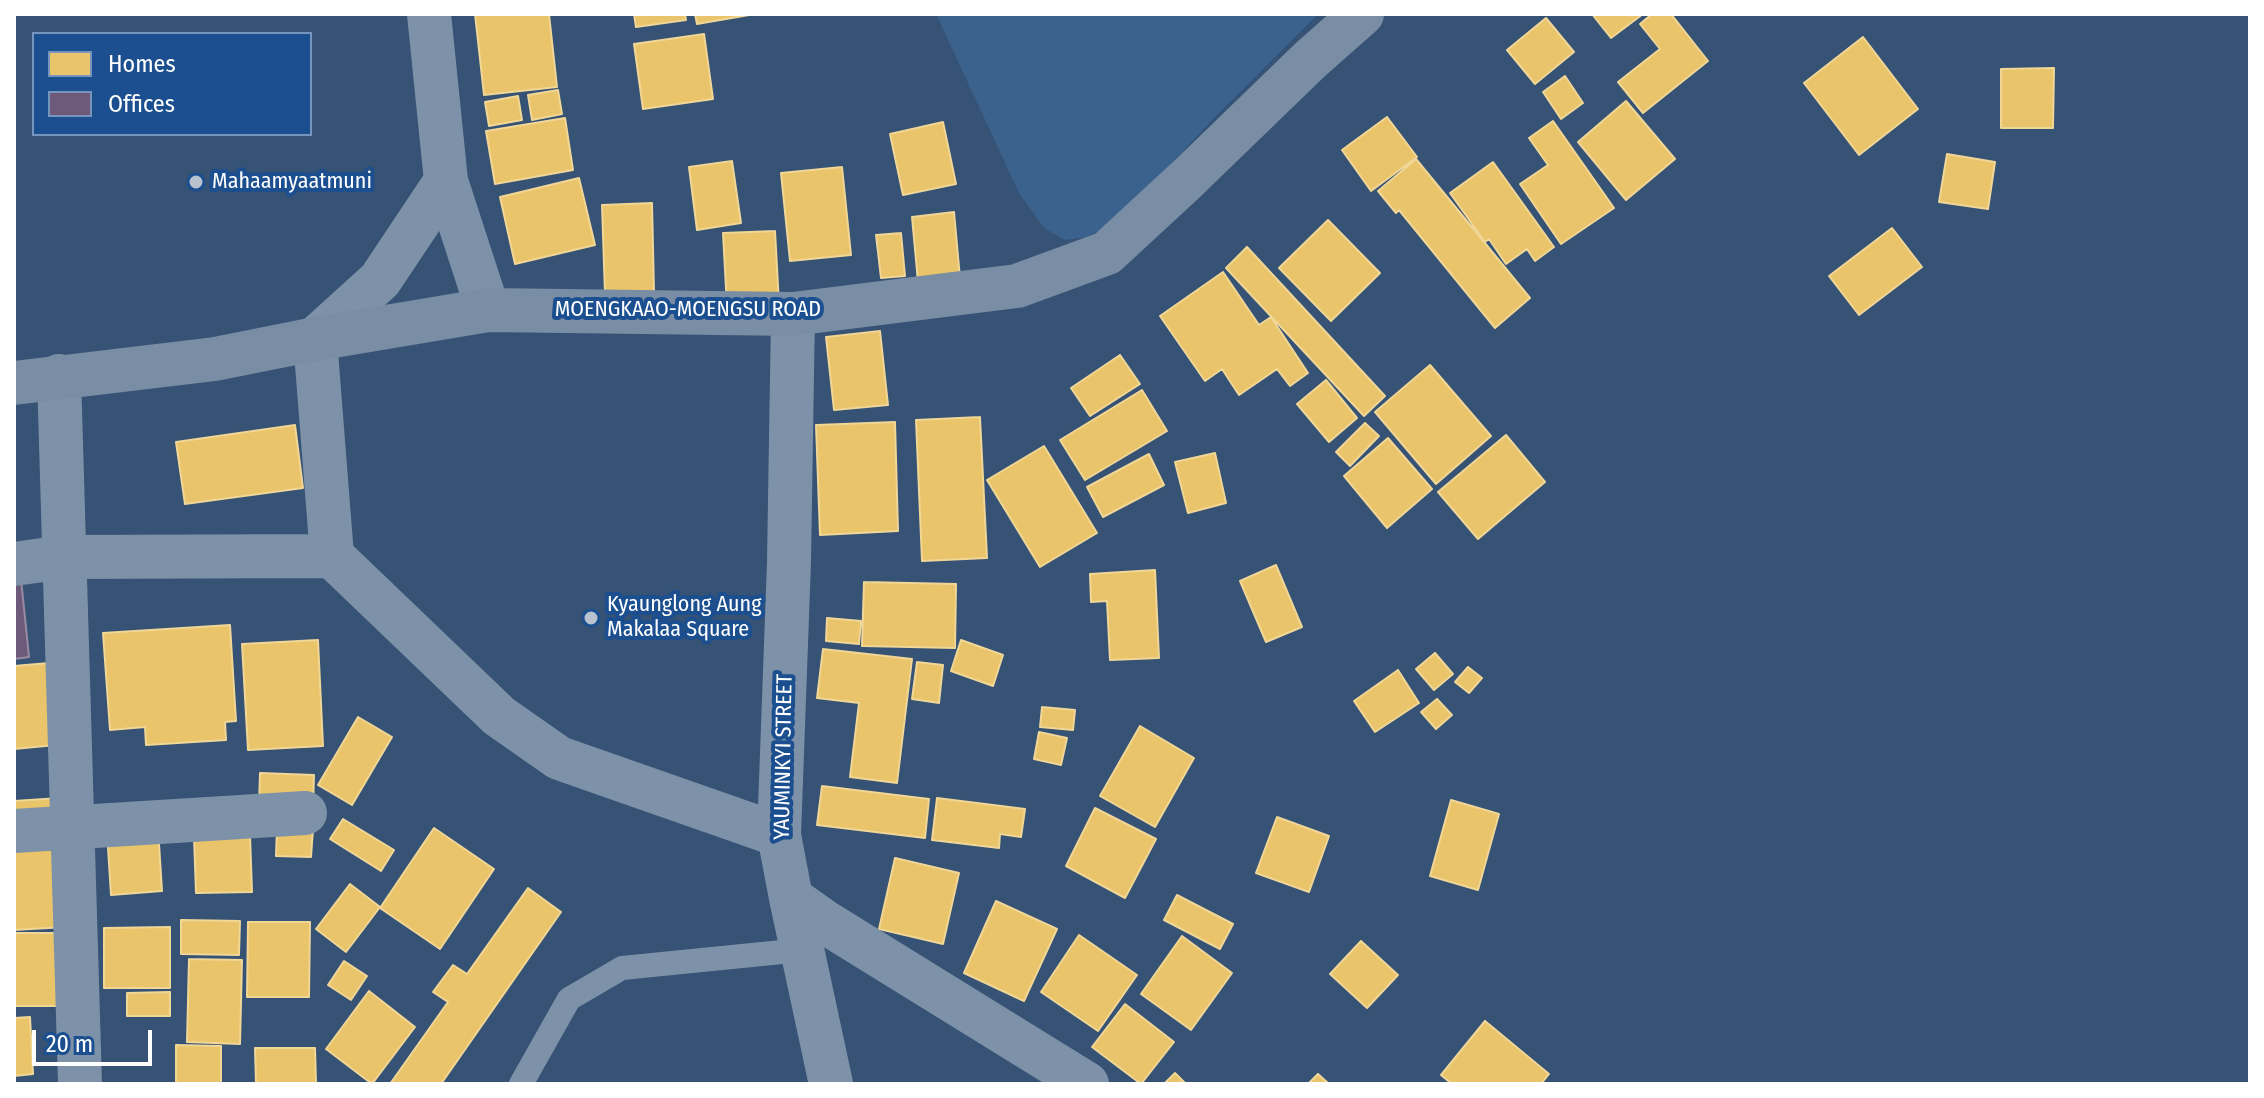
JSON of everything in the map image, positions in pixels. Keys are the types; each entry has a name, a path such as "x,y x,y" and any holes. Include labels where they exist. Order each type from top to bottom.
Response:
{"main road":[{"name":"MOENGKAAO-MOENGSU ROAD","path":"14,383 215,359 488,310 793,314 1017,286 1107,253 1362,14"}],"street":[{"path":"429,14 446,181 488,310"},
{"path":"446,181 380,280 315,339 332,556 499,716 559,758 779,835"},
{"name":"YAUMINKYI STREET","path":"793,314 789,562 779,835 831,1084"},
{"path":"59,376 80,1084"},
{"path":"14,564 64,557 332,556"},
{"path":"14,831 305,813"},
{"path":"791,898 1087,1084"}],"lane":[{"path":"521,1084 569,999 622,968 802,950"}],"water":[{"path":"936,14 1318,14 1115,223 1087,237 1065,240 1044,228 1019,193"}],"building: Homes":[{"path":"475,14 549,14 557,87 484,95"},
{"path":"634,14 685,14 686,20 636,27"},
{"path":"695,14 755,14 697,24"},
{"path":"1592,14 1643,14 1611,38"},
{"path":"1652,14 1671,14 1708,61 1643,113 1618,82 1660,49 1640,24"},
{"path":"1546,18 1574,52 1535,84 1507,50"},
{"path":"704,34 713,99 643,109 634,44"},
{"path":"1863,37 1918,109 1859,155 1804,83"},
{"path":"2054,68 2053,128 2001,128 2001,69"},
{"path":"1565,76 1583,103 1561,119 1543,92"},
{"path":"558,90 562,114 532,120 528,95"},
{"path":"518,96 522,120 489,126 485,102"},
{"path":"1626,101 1675,159 1626,200 1578,142"},
{"path":"1387,117 1417,157 1371,191 1342,150"},
{"path":"565,118 573,170 495,184 486,131"},
{"path":"1553,121 1614,208 1561,244 1520,184 1548,165 1529,138"},
{"path":"943,122 956,184 903,195 890,134"},
{"path":"1947,154 1995,162 1988,209 1939,202"},
{"path":"1416,159 1530,298 1495,328 1399,210 1396,213 1378,191"},
{"path":"732,161 741,223 697,230 689,167"},
{"path":"1493,162 1554,247 1535,261 1527,249 1506,264 1489,239 1485,242 1450,193"},
{"path":"842,167 851,255 790,261 781,173"},
{"path":"579,178 595,245 515,264 500,197"},
{"path":"652,203 654,292 605,294 602,205"},
{"path":"954,212 961,289 919,293 912,217"},
{"path":"1328,220 1380,273 1331,321 1279,268"},
{"path":"1892,228 1922,267 1859,315 1829,276"},
{"path":"775,231 779,304 727,307 723,233"},
{"path":"901,233 905,276 881,278 876,235"},
{"path":"1247,247 1385,396 1364,416 1226,268"},
{"path":"1223,272 1259,325 1271,317 1308,373 1290,386 1277,369 1239,395 1222,369 1205,381 1160,316"},
{"path":"880,331 888,405 834,410 826,337"},
{"path":"1120,355 1140,384 1090,416 1071,388"},
{"path":"1430,365 1491,436 1436,484 1375,412"},
{"path":"1326,380 1357,418 1329,442 1297,404"},
{"path":"1142,390 1167,431 1085,480 1060,440"},
{"path":"980,417 987,558 922,561 916,420"},
{"path":"895,422 898,531 820,535 816,425"},
{"path":"1365,423 1379,436 1350,466 1336,452"},
{"path":"295,425 303,488 185,504 176,442"},
{"path":"1506,435 1545,482 1478,539 1438,492"},
{"path":"1388,438 1432,489 1387,528 1344,476"},
{"path":"1044,446 1097,533 1040,567 987,480"},
{"path":"1215,453 1226,503 1188,513 1175,462"},
{"path":"1149,454 1164,485 1103,517 1087,487"},
{"path":"1276,565 1302,627 1266,642 1240,581"},
{"path":"1155,570 1159,658 1110,660 1107,601 1091,602 1090,574"},
{"path":"864,582 956,584 955,648 862,646"},
{"path":"827,618 861,621 859,644 826,641"},
{"path":"230,625 236,721 225,722 226,740 146,745 145,727 110,730 103,633"},
{"path":"318,640 323,746 248,750 242,644"},
{"path":"961,640 1003,655 993,686 951,671"},
{"path":"823,649 912,659 897,783 850,777 859,703 817,698"},
{"path":"1435,653 1453,674 1434,690 1416,669"},
{"path":"917,662 943,665 939,703 912,699"},
{"path":"49,663 56,745 14,749 14,666"},
{"path":"1468,667 1482,678 1469,693 1455,682"},
{"path":"1398,670 1419,703 1375,732 1354,701"},
{"path":"1437,699 1452,715 1436,729 1421,712"},
{"path":"1042,707 1075,710 1073,730 1040,727"},
{"path":"358,717 392,737 352,805 318,785"},
{"path":"1140,726 1194,758 1155,827 1100,796"},
{"path":"1039,732 1067,738 1061,765 1034,759"},
{"path":"260,773 314,775 313,806 259,805"},
{"path":"822,786 929,799 925,838 817,825"},
{"path":"60,798 66,927 14,930 14,801"},
{"path":"937,798 1025,809 1021,837 1000,834 999,848 932,840"},
{"path":"1451,800 1499,814 1478,890 1430,876"},
{"path":"1095,808 1156,839 1125,898 1066,866"},
{"path":"1277,817 1329,836 1309,892 1256,873"},
{"path":"343,819 394,850 381,871 330,839"},
{"path":"277,827 313,829 311,857 276,856"},
{"path":"158,828 162,891 111,895 107,832"},
{"path":"434,828 494,869 440,949 380,908"},
{"path":"250,835 252,892 196,893 194,837"},
{"path":"895,858 959,873 943,944 879,929"},
{"path":"350,884 380,907 346,952 316,929"},
{"path":"528,888 561,912 441,1084 390,1084 448,1002 433,992 453,965 467,974"},
{"path":"1177,895 1233,924 1220,949 1164,920"},
{"path":"996,901 1057,929 1024,1001 964,973"},
{"path":"181,920 240,921 239,955 181,954"},
{"path":"248,922 310,922 309,997 247,997"},
{"path":"170,927 170,988 104,988 104,928"},
{"path":"14,933 76,933 75,1006 14,1006"},
{"path":"1079,935 1137,975 1098,1031 1041,992"},
{"path":"1182,936 1232,973 1191,1030 1141,994"},
{"path":"1361,941 1398,975 1367,1008 1330,974"},
{"path":"189,959 242,960 240,1044 187,1042"},
{"path":"344,961 367,976 351,1000 328,985"},
{"path":"369,991 415,1027 372,1084 326,1049"},
{"path":"170,992 170,1016 127,1016 127,993"},
{"path":"1125,1004 1174,1042 1141,1084 1092,1047"},
{"path":"30,1017 33,1074 14,1076 14,1018"},
{"path":"1485,1021 1549,1074 1541,1084 1452,1084 1441,1075"},
{"path":"176,1045 221,1046 221,1084 176,1084"},
{"path":"255,1048 315,1048 316,1084 256,1084"},
{"path":"1175,1073 1186,1084 1164,1084"},
{"path":"1318,1074 1329,1084 1308,1084"}],"building: Offices":[{"path":"21,579 29,657 14,659 14,580"}],"place":[{"name":"Mahaamyaatmuni","path":"196,182"},
{"name":"Kyaunglong Aung Makalaa Square","path":"591,618"}]}
